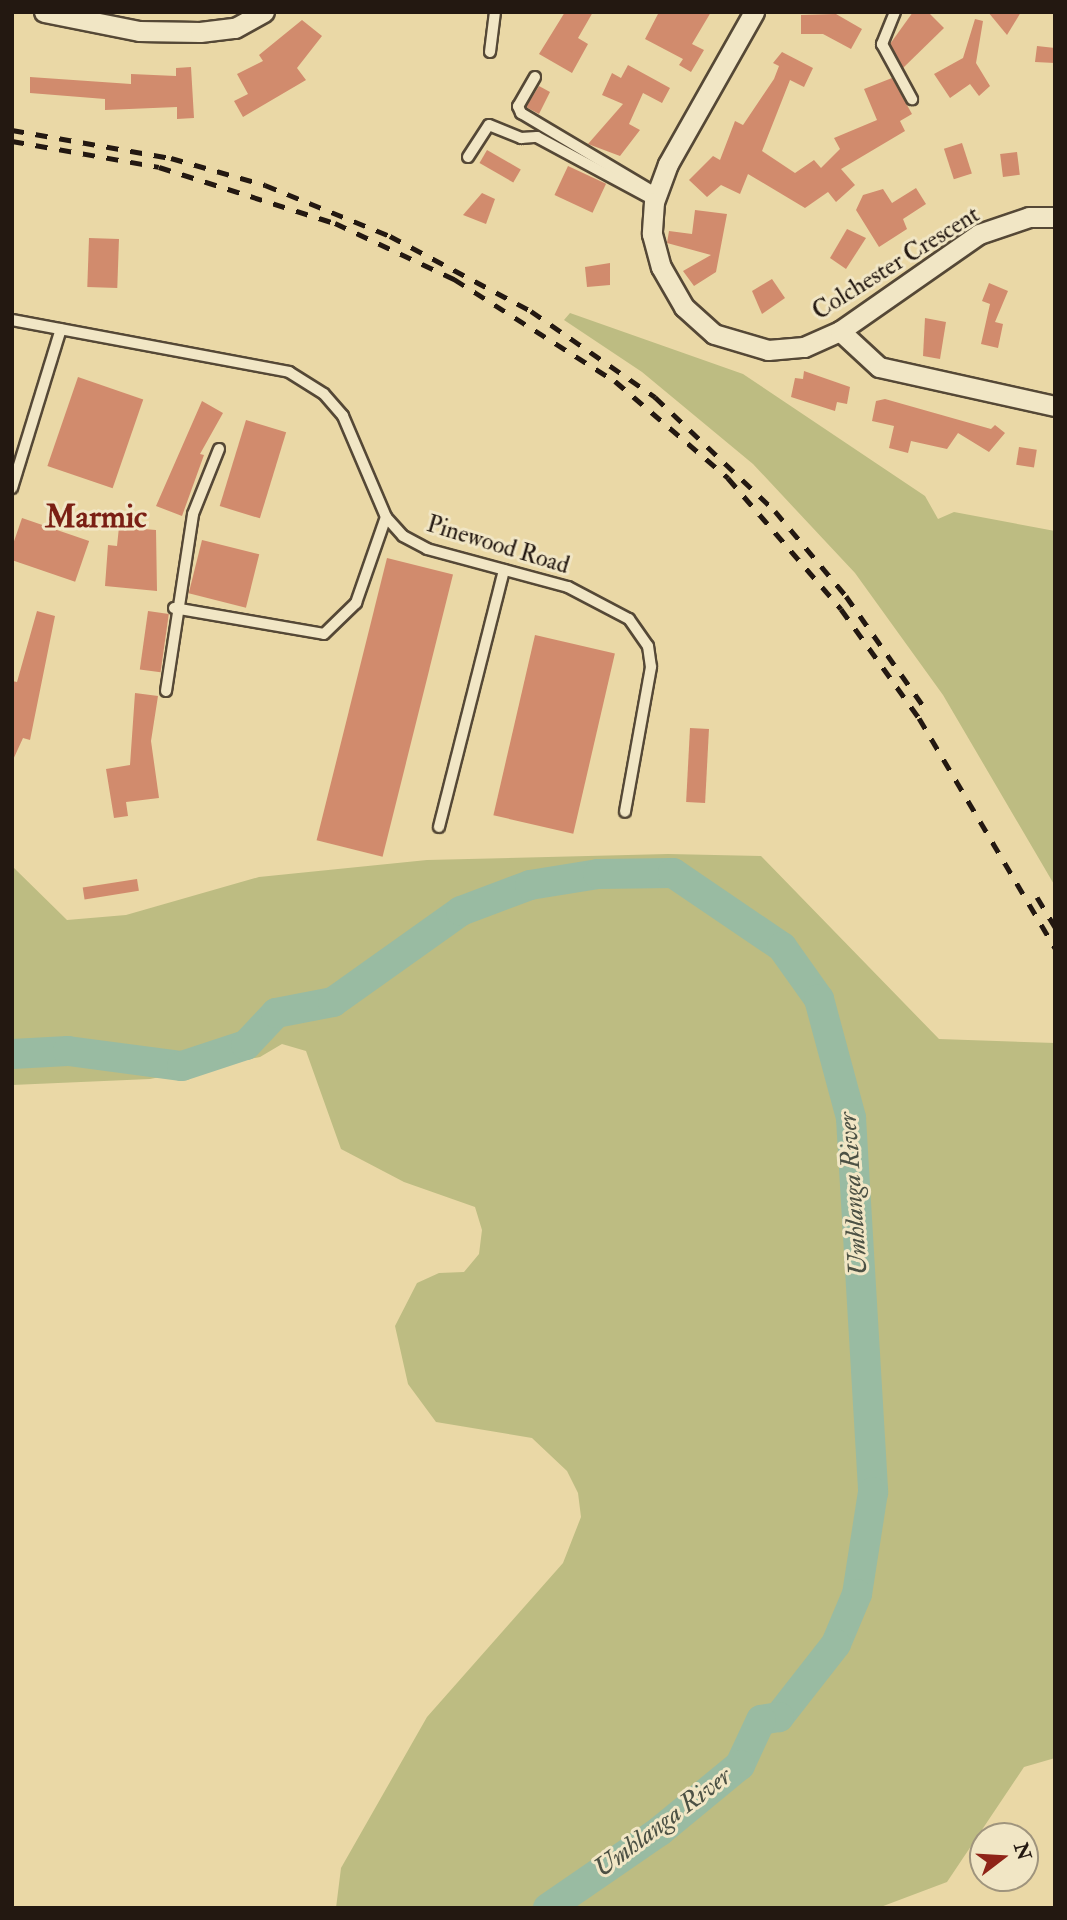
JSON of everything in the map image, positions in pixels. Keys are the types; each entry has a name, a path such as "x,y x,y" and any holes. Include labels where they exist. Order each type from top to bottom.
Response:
{"street":[{"path":"44,12 139,31 200,32 235,29 264,12"},
{"name":"Colchester Crescent","path":"754,12 656,197 652,233 661,267 684,307 714,334 768,350 804,346 840,331 979,234 1029,217 1055,217"},
{"path":"840,331 879,367 1055,406"}],"lane":[{"path":"491,52 495,12"},
{"path":"895,12 883,44 912,99"},
{"path":"535,77 518,106 522,113 656,197"},
{"path":"468,157 489,125 521,138 537,137 656,197"},
{"name":"Pinewood Road","path":"12,320 289,372 324,394 343,416 386,517 427,549 568,587 629,619 648,646 651,667 625,812"},
{"path":"12,488 61,329"},
{"path":"166,691 174,608 192,513 219,449"},
{"path":"174,608 324,634 356,603 386,517"},
{"path":"439,827 504,570"}],"shaded area":[{"path":"570,313 743,374 925,496 938,519 954,512 1055,531 1055,886 943,695 855,573 753,464 642,372 564,320"},
{"path":"668,854 761,856 939,1039 1055,1043 1055,1758 1024,1767 987,1822 969,1822 969,1849 947,1882 878,1908 336,1908 341,1868 427,1717 563,1563 581,1517 578,1493 567,1471 532,1438 436,1422 408,1384 395,1326 417,1283 439,1273 464,1272 479,1254 482,1230 475,1207 404,1182 341,1149 306,1051 282,1044 260,1057 150,1079 12,1085 12,866 67,920 126,915 259,877 427,860"}],"building":[{"path":"565,12 593,12 578,38 588,44 572,73 539,54"},
{"path":"659,12 711,12 692,44 704,50 691,72 679,65 683,59 645,39"},
{"path":"913,12 928,12 944,28 903,68 890,44"},
{"path":"988,12 1021,12 1007,35"},
{"path":"836,14 862,29 851,49 823,34 801,34 801,15"},
{"path":"975,19 983,21 976,63 990,86 979,96 970,84 950,98 934,74 963,58"},
{"path":"302,20 322,36 297,68 306,80 243,117 234,101 248,94 237,74 263,61 259,55"},
{"path":"1037,46 1055,48 1055,63 1035,62"},
{"path":"782,52 813,68 804,87 790,80 762,151 795,173 814,160 821,168 840,149 834,138 877,120 864,89 892,78 912,114 900,121 905,131 841,169 855,185 836,202 828,192 805,208 748,174 740,194 721,185 707,197 689,180 713,156 720,160 735,121 743,125 774,79 779,66 773,63"},
{"path":"628,65 670,88 662,103 643,93 629,124 640,130 620,156 588,144 623,104 602,95 612,73 621,78"},
{"path":"191,67 194,118 177,119 177,107 105,110 105,99 30,93 30,77 131,84 131,74 176,76 176,68"},
{"path":"539,86 550,92 539,114 526,107"},
{"path":"962,143 972,173 954,179 944,149"},
{"path":"487,150 521,169 513,182 480,163"},
{"path":"1017,152 1020,175 1003,177 1000,154"},
{"path":"568,166 606,184 593,213 554,195"},
{"path":"916,188 926,204 903,219 907,229 879,247 856,210 863,195 883,189 892,203"},
{"path":"482,193 495,199 486,224 463,215"},
{"path":"695,210 727,214 716,272 694,286 683,271 711,255 667,243 669,231 692,234"},
{"path":"847,229 866,238 846,269 830,258"},
{"path":"89,238 119,239 117,288 87,287"},
{"path":"610,263 610,285 587,287 585,267"},
{"path":"772,279 785,298 762,314 752,291"},
{"path":"989,283 1008,291 995,322 1003,324 998,348 981,344 990,304 982,301"},
{"path":"925,318 946,322 940,359 923,356"},
{"path":"804,371 850,387 847,404 837,402 835,411 791,397 795,378 803,379"},
{"path":"78,377 143,399 113,488 47,466"},
{"path":"885,399 991,429 995,425 1005,433 989,452 958,433 947,449 911,441 908,453 889,448 894,426 872,421 876,401"},
{"path":"202,401 223,413 200,454 204,455 182,516 156,506"},
{"path":"246,420 286,432 260,518 220,506"},
{"path":"1019,447 1037,450 1034,468 1016,465"},
{"path":"22,518 89,541 75,582 12,560 12,547"},
{"path":"119,527 156,530 157,591 105,586 108,545 117,546"},
{"path":"202,540 259,554 246,608 189,593"},
{"path":"387,558 453,574 383,857 317,840"},
{"path":"37,611 55,616 30,740 23,738 12,762 12,681 17,682"},
{"path":"148,611 169,614 161,672 140,669"},
{"path":"535,635 615,653 573,834 493,815"},
{"path":"135,693 158,696 151,741 159,798 126,802 128,816 114,818 106,769 130,765"},
{"path":"690,728 709,729 705,803 686,802"},
{"path":"137,879 139,891 85,899 83,888"}],"waterway":[{"name":"Umhlanga River","path":"12,1054 68,1051 182,1066 246,1045 276,1013 333,1002 461,911 530,885 598,874 673,873 782,947 819,999 851,1118 873,1492 857,1594 836,1644 779,1717 761,1720 740,1765 660,1831 548,1908"}],"railway":[{"path":"12,130 171,158 265,185 390,236 531,311 655,397 775,511 846,596 926,710"},
{"path":"12,141 159,167 335,223 454,279 615,381 728,478 841,609 919,718 1055,948"},
{"path":"1037,897 1055,927"}],"district":[{"name":"Marmic","path":"96,517"}]}
